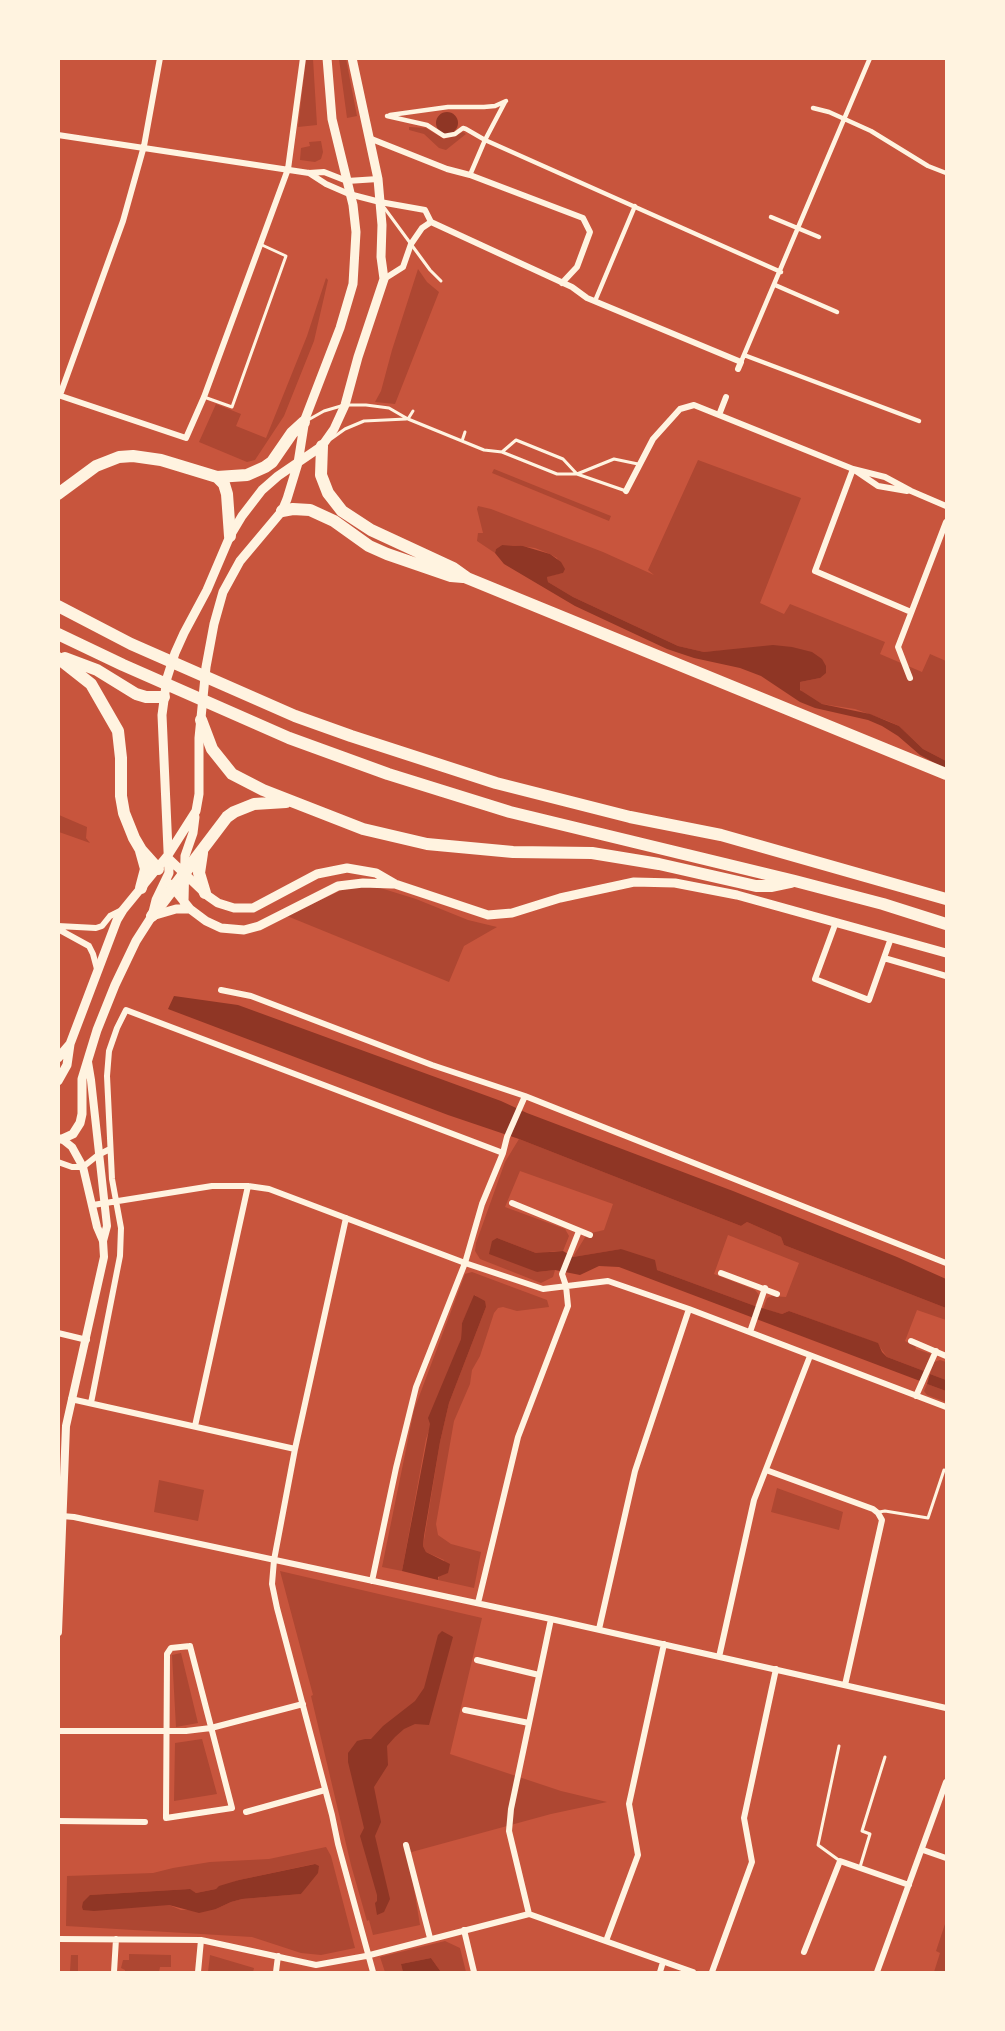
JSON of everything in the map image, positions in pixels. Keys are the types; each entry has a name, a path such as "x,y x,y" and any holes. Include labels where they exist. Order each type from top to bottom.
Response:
{"highway":[{"path":"58,494 96,466 133,456 161,460 217,477 247,475 265,468 276,457 292,433 304,422"},
{"path":"321,446 321,475 324,486 342,511 371,530 453,568 467,578 946,774"},
{"path":"217,477 224,484 227,494 230,536"},
{"path":"282,512 293,509 310,510 333,521 369,546 387,554 451,576 467,578"},
{"path":"58,606 131,644 295,716 351,736 496,783 630,817 721,835 946,899"},
{"path":"58,634 289,738 388,774 510,812 795,881 883,904 946,924"},
{"path":"58,657 97,670 136,694 164,698"},
{"path":"58,657 91,684 118,731 122,805 134,838 141,850 158,868"},
{"path":"201,720 212,749 232,774 293,802 363,829 427,844 513,852 592,853 659,864 756,886 772,886 795,881"},
{"path":"152,916 227,817 240,808 266,802 293,802"},
{"path":"203,849 199,873 205,893"},
{"path":"141,850 146,868 141,888"}],"main road":[{"path":"178,882 192,834 199,794 198,755 210,639 223,592 240,561 282,512 298,463 304,422 340,328 353,284 356,232 332,119 327,58"},
{"path":"178,882 170,868 168,857 162,723 164,698 175,653 207,590 230,536 242,516 262,490 321,446 334,429 345,405 349,384 384,279 378,179 352,58"},
{"path":"58,1081 67,1065 70,1044 109,938 123,910 168,857 195,811"},
{"path":"168,857 187,906 213,925 233,930 259,926 338,886 363,883 395,884"},
{"path":"158,868 178,882 205,893 218,903 226,906 253,908 316,874 347,868 376,873 395,884 488,915 500,915 560,898 634,882 688,884 737,895 946,953"},
{"path":"141,888 178,882"},
{"path":"60,1139 73,1134 80,1123 82,1079 97,1030 136,941 152,916 187,906"},
{"path":"58,1058 70,1044"}],"street":[{"path":"160,58 144,146 123,221 59,395 186,438 262,245 288,169 303,58"},
{"path":"738,369 870,58"},
{"path":"470,176 485,140 506,101 484,107 448,107 387,116 428,125 444,136 455,134 463,128 485,140 781,272"},
{"path":"813,108 871,131 928,166 946,173"},
{"path":"58,135 144,146 309,173 324,172 346,181 378,179"},
{"path":"369,138 583,218 590,232 577,267 562,283"},
{"path":"309,173 326,184 349,194 425,210 431,222 572,287 594,301 741,362"},
{"path":"594,301 634,206"},
{"path":"771,217 819,237"},
{"path":"384,279 403,267 411,244 422,228 431,222"},
{"path":"775,285 837,312"},
{"path":"744,355 919,421"},
{"path":"719,415 726,397"},
{"path":"626,491 653,439 680,409 694,405 853,469 878,486 911,492 946,506"},
{"path":"853,469 815,571 911,612"},
{"path":"910,678 898,647 946,522"},
{"path":"58,927 96,928 102,926 110,916 123,910"},
{"path":"836,922 815,979 869,1000 891,938"},
{"path":"58,927 89,946 96,961 97,971"},
{"path":"884,958 946,976"},
{"path":"221,990 251,996 432,1065 525,1096 946,1263"},
{"path":"91,1403 120,1256 121,1228 110,1149 107,1076 109,1051 126,1010 503,1153"},
{"path":"58,1632 59,1546 66,1426 87,1340 104,1257 103,1241 107,1226 88,1062"},
{"path":"372,1581 416,1387 465,1263 482,1204 503,1153 507,1137 525,1096"},
{"path":"60,1139 72,1147 83,1167 97,1227 103,1241"},
{"path":"58,1162 72,1167 83,1167 110,1149"},
{"path":"93,1205 212,1186 248,1186 269,1190 465,1263 543,1289 608,1281 689,1309 946,1407"},
{"path":"195,1426 248,1186"},
{"path":"512,1203 590,1235"},
{"path":"346,1218 295,1449 274,1560 272,1584 366,1956 373,1972"},
{"path":"478,1603 518,1437 568,1306 567,1286 562,1274 579,1230"},
{"path":"720,1273 777,1294"},
{"path":"750,1332 765,1288"},
{"path":"598,1629 635,1471 689,1309"},
{"path":"58,1333 87,1340"},
{"path":"911,1341 946,1356"},
{"path":"916,1396 936,1351"},
{"path":"719,1657 754,1500 810,1356"},
{"path":"71,1399 295,1449"},
{"path":"766,1470 878,1513 882,1520 845,1685"},
{"path":"62,1516 598,1629 946,1708"},
{"path":"529,1914 509,1831 511,1809 551,1619"},
{"path":"606,1941 638,1855 628,1804 664,1644"},
{"path":"190,1646 211,1728 232,1808 166,1818 167,1654 171,1648 190,1646"},
{"path":"477,1660 539,1675"},
{"path":"712,1972 752,1862 744,1818 776,1669"},
{"path":"58,1731 167,1732 211,1728 303,1704"},
{"path":"465,1710 529,1723"},
{"path":"877,1972 946,1782"},
{"path":"246,1812 325,1790"},
{"path":"58,1821 145,1822"},
{"path":"406,1845 430,1938"},
{"path":"923,1850 946,1858"},
{"path":"804,1952 840,1861 909,1885"},
{"path":"58,1939 201,1940 316,1965 366,1956 529,1914 693,1972"},
{"path":"464,1930 474,1972"},
{"path":"114,1972 116,1939"},
{"path":"198,1972 201,1940"},
{"path":"276,1972 278,1956"},
{"path":"660,1972 663,1962"}],"lane":[{"path":"380,202 441,281"},
{"path":"204,397 232,407 286,256 262,245"},
{"path":"304,422 324,411 345,405 389,408 408,419 484,450 502,452 557,474 576,474 626,491"},
{"path":"408,419 413,411"},
{"path":"321,446 356,423 376,419 408,419"},
{"path":"462,441 465,432"},
{"path":"502,452 516,440 564,459 576,474"},
{"path":"576,474 614,459 638,464"},
{"path":"878,1513 885,1511 928,1518 944,1470"},
{"path":"839,1746 818,1845 840,1861"},
{"path":"860,1867 870,1834 862,1831 885,1757"}],"shaded area":[{"path":"306,59 313,59 317,125 298,127"},
{"path":"339,59 346,59 357,116 347,118"},
{"path":"447,112 457,119 458,123 451,133 447,134 437,127 436,123 443,113"},
{"path":"409,127 426,128 444,139 463,132 466,134 446,150 439,148 424,134 409,130"},
{"path":"321,141 323,152 321,159 315,162 300,160 301,148 310,146 309,142"},
{"path":"418,269 427,282 439,292 395,404 375,402 381,391"},
{"path":"326,278 328,280 314,341 284,416 255,460 247,462 199,442 216,404 241,414 236,426 266,438 307,336"},
{"path":"698,460 801,498 760,603 784,614 790,604 885,642 880,654 922,672 930,654 946,661 946,761 923,749 899,726 855,709 822,704 804,694 799,688 800,682 820,678 779,646 704,652 678,646 573,597 548,582 547,577 563,573 557,558 550,554 535,548 513,545 502,545 496,549 495,553 477,541 478,533 483,533 478,506 603,552 654,575 648,570"},
{"path":"494,469 611,516 609,521 492,473"},
{"path":"502,545 523,546 550,554 561,562 565,569 563,573 547,577 548,582 573,597 678,646 704,652 773,645 812,652 822,659 826,666 826,673 820,678 800,682 800,690 822,704 870,714 899,726 923,749 946,761 946,769 920,755 882,726 868,720 815,708 800,702 761,676 740,668 694,658 667,649 575,606 504,564 495,553 496,549"},
{"path":"59,815 87,827 86,838 90,843 59,832"},
{"path":"374,886 416,899 468,920 497,927 464,946 449,982 287,916 348,887"},
{"path":"174,996 238,1005 501,1101 897,1257 946,1279 946,1308 784,1245 781,1237 747,1222 741,1226 519,1139 448,1115 168,1009"},
{"path":"519,1139 741,1226 747,1222 781,1237 784,1245 946,1308 946,1320 917,1310 905,1341 915,1346 916,1349 931,1354 924,1371 887,1357 877,1343 789,1311 782,1314 763,1309 767,1298 786,1297 799,1263 728,1235 714,1274 755,1290 759,1295 755,1306 657,1270 621,1249 573,1257 587,1234 604,1230 613,1204 520,1171 505,1207 565,1229 569,1236 563,1251 544,1253 536,1253 497,1238 537,1272 555,1270 553,1277 541,1283 480,1259 475,1251 476,1243 505,1162"},
{"path":"497,1238 536,1253 563,1251 573,1257 621,1249 655,1260 657,1270 755,1306 782,1314 789,1311 878,1343 887,1357 924,1371 920,1381 619,1267 599,1266 580,1275 555,1270 537,1272 489,1254 492,1241"},
{"path":"472,1272 547,1300 549,1307 517,1311 498,1308 494,1313 480,1356 472,1370 470,1384 454,1421 436,1524 438,1535 451,1544 481,1552 474,1588 438,1580 444,1560 426,1552 423,1546 440,1442 449,1403 486,1307 475,1295 462,1323 461,1339 426,1439 402,1571 382,1567 414,1410 465,1274"},
{"path":"474,1295 485,1301 486,1307 449,1403 424,1536 423,1546 426,1552 450,1564 448,1573 438,1577 438,1580 402,1571 430,1424 428,1418 461,1339 462,1323"},
{"path":"940,1360 946,1362 946,1380 930,1374 934,1362"},
{"path":"930,1374 946,1380 946,1391 927,1384"},
{"path":"927,1384 946,1391 946,1402 927,1395 924,1391"},
{"path":"159,1480 204,1490 198,1521 154,1512"},
{"path":"777,1488 843,1512 839,1530 771,1512"},
{"path":"280,1571 482,1618 450,1754 561,1791 607,1802 551,1814 408,1853 420,1925 373,1935 351,1865 311,1696 313,1695"},
{"path":"442,1631 453,1637 429,1725 415,1724 404,1729 387,1746 388,1765 374,1787 381,1822 375,1836 390,1899 384,1912 377,1915 375,1903 377,1895 360,1836 364,1828 348,1762 348,1753 357,1741 371,1739 383,1726 415,1701 424,1688 438,1635"},
{"path":"181,1653 198,1723 176,1727 172,1655"},
{"path":"202,1739 217,1794 174,1801 175,1743"},
{"path":"326,1847 331,1856 355,1948 321,1955 301,1953 252,1937 66,1926 67,1876 153,1873 210,1862 269,1859","holes":["314,1864 319,1867 301,1894 242,1899 216,1909 181,1910 169,1905 90,1895 189,1889 196,1893 216,1889 239,1880"]},
{"path":"315,1864 319,1866 318,1873 301,1894 242,1899 199,1913 169,1905 94,1911 83,1910 82,1907 83,1902 90,1895 190,1889 196,1893 216,1889 239,1880"},
{"path":"946,1921 946,1972 934,1972 940,1953 936,1951"},
{"path":"445,1941 460,1948 466,1972 441,1972 431,1958 401,1964 403,1972 385,1972 380,1957"},
{"path":"129,1954 171,1955 171,1967 160,1967 159,1972 125,1972 121,1968 123,1960 129,1960"},
{"path":"71,1955 78,1955 78,1972 70,1972"},
{"path":"210,1955 254,1968 253,1972 208,1972"},
{"path":"431,1958 441,1972 403,1972 401,1964"}]}
